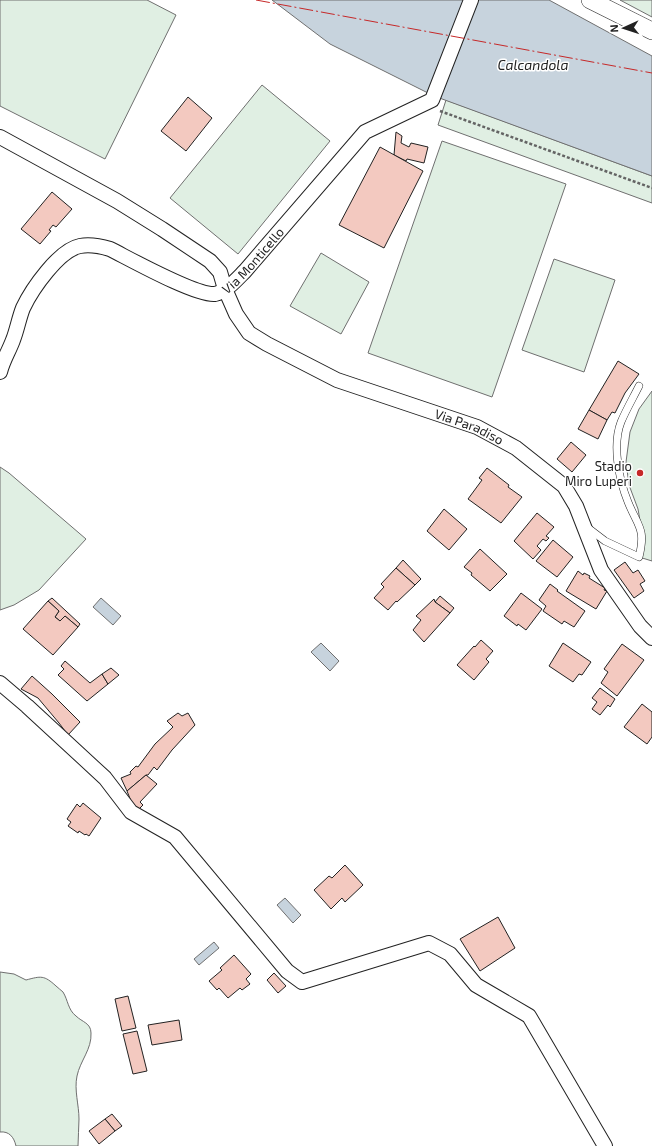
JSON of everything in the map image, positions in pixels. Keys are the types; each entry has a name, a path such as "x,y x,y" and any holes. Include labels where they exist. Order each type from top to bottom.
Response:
{"street":[{"path":"432,100 471,0"},
{"path":"590,0 652,31"},
{"name":"Via Monticello","path":"0,137 117,201 192,249 216,267 220,272 225,289 245,271 365,132 432,100"},
{"path":"0,372 23,308 44,275 63,254 70,249 79,246 96,245 110,249 188,287 206,293 216,294 225,289"},
{"name":"Via Paradiso","path":"225,289 236,314 249,333 267,344 337,380 477,427 516,448 564,486 576,506 601,570 640,626 652,638"},
{"path":"0,683 105,778 131,812 175,837 287,971 302,982 429,943 450,954 476,985 530,1016 605,1146"}],"lane":[{"path":"583,524 605,542 638,557 642,543 642,532 628,503 621,481 617,454 618,435 621,422 639,386"}],"path":[{"path":"432,100 432,108 652,188"}],"green space":[{"path":"0,0 147,0 176,15 105,159 0,106"},
{"path":"620,0 652,0 652,17"},
{"path":"262,85 330,141 238,254 170,198"},
{"path":"446,100 652,176 652,203 438,125"},
{"path":"442,141 566,184 492,397 368,353"},
{"path":"321,253 369,282 341,334 290,306"},
{"path":"554,259 615,280 584,372 522,350"},
{"name":"Stadio Miro Luperi","path":"652,391 652,561 639,557 642,532 638,509 629,485 626,462 630,432 639,409"},
{"path":"0,467 86,539 39,590 14,605 0,610"},
{"path":"0,972 14,974 26,980 39,977 45,978 63,992 73,1014 90,1027 90,1044 76,1081 79,1119 78,1146 16,1146 11,1135 6,1132 0,1132"}],"water":[{"name":"Calcandola","path":"272,0 549,0 652,56 652,176 434,96 330,44"},
{"path":"101,598 121,616 113,625 93,607"},
{"path":"321,643 339,661 330,671 311,652"},
{"path":"285,898 301,915 293,923 277,905"},
{"path":"214,942 219,948 199,965 194,959"}],"building":[{"path":"188,97 212,118 186,151 161,131"},
{"path":"396,132 402,136 401,143 409,147 411,143 428,147 424,163 407,159 406,161 394,155"},
{"path":"380,147 423,171 384,248 339,225"},
{"path":"52,192 72,209 56,227 53,225 49,230 51,231 40,244 21,229"},
{"path":"618,361 639,374 625,393 615,413 612,412 607,420 589,410"},
{"path":"589,410 607,420 598,439 578,429"},
{"path":"571,442 586,455 572,472 557,459"},
{"path":"487,468 509,485 508,487 522,497 501,523 468,499 482,480 479,478"},
{"path":"444,509 467,529 449,550 427,531"},
{"path":"537,513 554,527 546,536 549,538 546,541 543,539 537,546 541,550 533,559 514,541"},
{"path":"553,540 573,557 557,577 536,561"},
{"path":"480,549 507,574 490,591 464,567"},
{"path":"403,560 421,579 415,585 396,568"},
{"path":"625,562 633,573 638,570 645,581 640,584 644,591 634,598 614,570"},
{"path":"396,568 415,585 388,610 374,598 384,587 381,584"},
{"path":"578,571 583,575 584,573 590,576 589,578 605,588 604,590 607,591 596,609 566,591"},
{"path":"550,584 558,590 557,591 585,611 574,627 564,621 562,624 543,611 546,606 539,600"},
{"path":"521,593 542,609 526,630 518,624 517,626 504,616"},
{"path":"440,596 454,608 450,613 435,602"},
{"path":"52,598 80,624 78,627 65,616 60,621 55,617 59,611 48,601"},
{"path":"434,599 435,602 450,613 424,642 413,630 421,620 416,616"},
{"path":"48,601 59,611 55,617 60,621 65,616 78,627 53,655 23,629"},
{"path":"481,640 493,651 486,659 489,662 474,680 457,665"},
{"path":"563,643 591,662 582,675 579,674 573,682 549,666"},
{"path":"622,644 644,660 617,696 601,683 608,672 604,669"},
{"path":"65,661 90,683 102,674 108,684 87,701 58,675 64,669 61,666"},
{"path":"111,668 119,675 108,684 102,674"},
{"path":"32,676 80,722 68,735 38,698 21,689"},
{"path":"600,688 615,699 610,707 608,705 600,715 592,709 597,702 592,698"},
{"path":"642,704 652,712 652,737 647,744 624,727"},
{"path":"178,713 182,716 188,713 195,725 172,750 157,770 154,767 148,775 146,775 127,791 121,778 131,774 130,772 136,766 138,767 155,744 173,727 167,721"},
{"path":"146,775 157,784 140,802 143,805 138,810 133,806 127,791"},
{"path":"83,803 101,818 89,836 79,831 78,833 68,826 71,822 67,819 77,804 80,807"},
{"path":"345,865 363,885 345,902 342,898 331,909 314,890 329,876 332,878"},
{"path":"498,917 515,948 480,971 460,939"},
{"path":"234,955 251,974 246,979 250,984 242,990 240,988 228,998 219,988 217,990 209,981 222,970 220,968"},
{"path":"274,973 286,986 278,993 267,980"},
{"path":"128,996 136,1028 122,1031 115,999"},
{"path":"179,1020 182,1040 152,1045 148,1025"},
{"path":"137,1031 147,1071 133,1074 123,1034"},
{"path":"112,1114 122,1126 115,1131 105,1119"},
{"path":"105,1119 115,1131 99,1144 89,1131"}],"power":[{"path":"256,0 652,73"}],"place":[{"name":"Stadio Miro Luperi","path":"640,473"}]}
